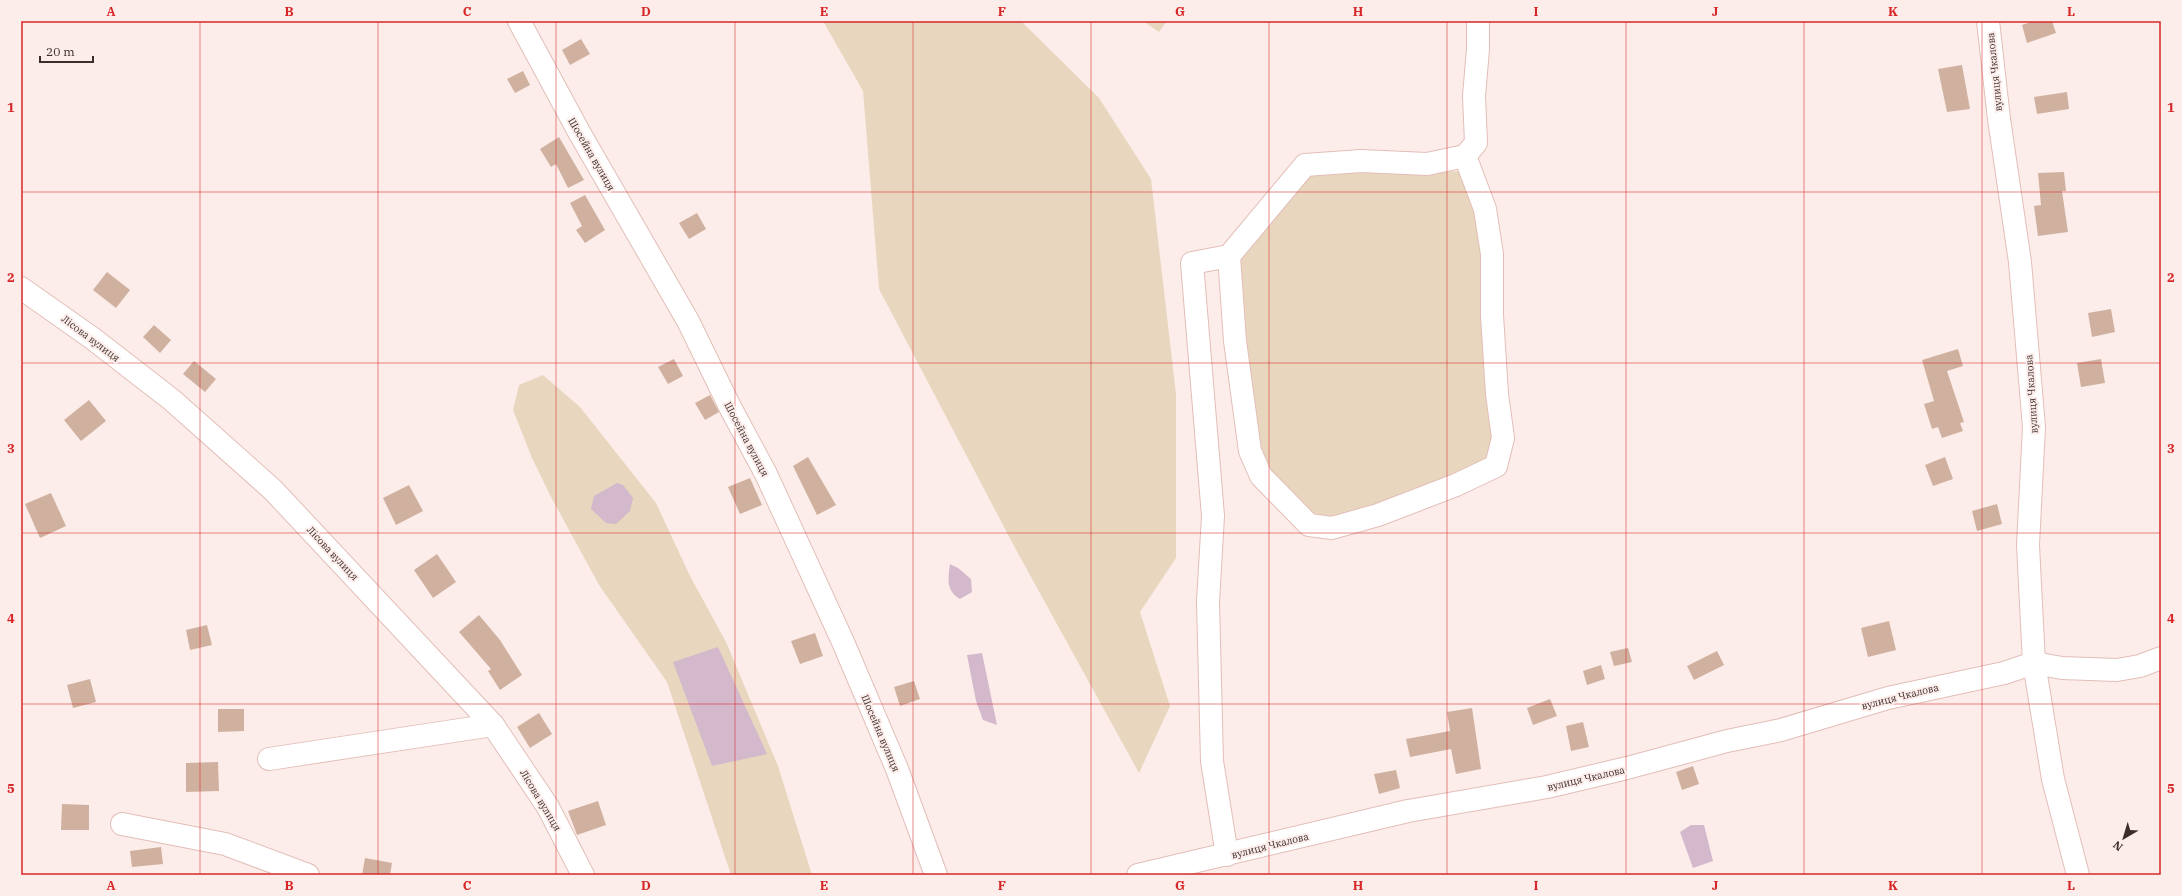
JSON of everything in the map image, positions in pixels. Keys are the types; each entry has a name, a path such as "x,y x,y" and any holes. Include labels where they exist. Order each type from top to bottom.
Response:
{"street":[{"name":"Шосейна вулиця","path":"519,21 579,132 688,320 730,407 766,474 843,642 894,762 936,875"},
{"path":"1227,855 1212,761 1208,602 1213,516 1205,400 1192,263 1229,256 1304,165 1361,161 1427,164 1465,156 1476,143 1474,96 1478,49 1478,21"},
{"name":"вулиця Чкалова","path":"1138,875 1408,811 1547,787 1627,768 1727,741 1781,730 1888,698 2004,673 2034,663 2028,545 2034,427 2020,262 1999,119 1988,21"},
{"path":"1229,256 1235,341 1250,451 1261,476 1286,502 1309,525 1332,528 1378,515 1456,485 1496,466 1503,438 1497,394 1492,315 1492,254 1485,209 1465,156"},
{"name":"Лісова вулиця","path":"21,288 92,338 172,400 273,490 493,725 548,807 583,875"},
{"path":"2078,875 2053,779 2034,663 2062,668 2117,670 2140,666 2161,658"},
{"path":"269,759 493,725"},
{"path":"122,824 224,844 308,875"}],"shaded area":[{"path":"823,21 1021,21 1099,98 1151,179 1176,394 1176,558 1140,612 1170,706 1139,773 1014,546 879,289 863,91"},
{"path":"1143,21 1167,21 1159,32"},
{"path":"1366,168 1433,172 1461,171 1480,219 1494,443 1488,461 1416,496 1330,520 1312,517 1275,481 1257,453 1246,367 1240,264 1243,254 1308,174"},
{"path":"543,375 580,407 656,503 690,576 726,642 778,766 812,875 731,875 667,682 599,585 551,497 532,458 513,410 519,385"},
{"path":"617,483 623,485 633,498 630,511 616,524 606,523 591,509 594,496"},
{"path":"950,564 958,568 971,579 972,592 960,599 955,596 950,588"},
{"path":"718,647 767,754 712,766 673,662"},
{"path":"982,653 997,725 983,720 976,701 967,655"},
{"path":"1691,825 1704,825 1713,861 1693,868 1680,832"}],"building":[{"path":"2034,21 2052,21 2056,33 2027,43 2022,25"},
{"path":"581,39 590,54 570,65 562,50"},
{"path":"1962,65 1970,109 1947,112 1938,69"},
{"path":"523,71 530,85 515,93 507,79"},
{"path":"2067,92 2069,109 2037,114 2034,97"},
{"path":"559,137 584,180 568,188 556,164 551,167 540,149"},
{"path":"2064,172 2066,191 2062,191 2068,232 2038,236 2034,206 2041,205 2038,173"},
{"path":"585,195 605,230 585,243 576,230 582,226 570,203"},
{"path":"697,213 706,229 689,239 679,223"},
{"path":"107,272 130,290 116,308 93,290"},
{"path":"2111,309 2115,332 2092,337 2088,313"},
{"path":"154,325 171,340 160,353 143,337"},
{"path":"1958,349 1963,366 1947,371 1964,422 1960,423 1963,431 1942,438 1938,427 1932,429 1924,404 1934,401 1922,360"},
{"path":"674,359 683,376 668,384 658,367"},
{"path":"2101,359 2105,383 2081,387 2077,363"},
{"path":"194,361 216,379 205,392 183,374"},
{"path":"710,395 719,412 705,420 695,403"},
{"path":"89,400 106,421 81,441 64,420"},
{"path":"808,457 836,505 817,515 793,466"},
{"path":"1945,457 1953,479 1933,486 1925,465"},
{"path":"750,478 762,505 740,514 728,487"},
{"path":"409,485 423,511 396,525 383,498"},
{"path":"51,493 66,526 40,538 25,504"},
{"path":"1997,504 2002,524 1977,531 1972,511"},
{"path":"437,554 456,582 433,598 414,570"},
{"path":"479,615 500,640 522,675 500,690 488,671 491,669 459,632"},
{"path":"1889,621 1896,650 1868,657 1861,628"},
{"path":"207,625 212,645 190,650 186,630"},
{"path":"815,633 823,656 800,664 791,641"},
{"path":"1628,648 1632,662 1614,666 1610,652"},
{"path":"1717,651 1724,665 1694,680 1687,666"},
{"path":"1601,665 1605,679 1587,685 1583,671"},
{"path":"90,679 96,702 73,708 67,685"},
{"path":"914,681 920,699 900,706 894,687"},
{"path":"1550,699 1557,716 1533,725 1527,708"},
{"path":"1472,708 1481,769 1456,774 1451,749 1410,757 1406,739 1450,731 1447,712"},
{"path":"218,709 244,709 244,731 218,732"},
{"path":"539,713 552,734 530,748 517,727"},
{"path":"1583,722 1589,747 1571,751 1566,726"},
{"path":"218,762 219,791 186,792 186,763"},
{"path":"1693,766 1699,784 1682,790 1676,772"},
{"path":"1396,770 1400,788 1379,794 1374,774"},
{"path":"598,801 606,825 577,835 568,811"},
{"path":"62,804 89,805 89,830 61,830"},
{"path":"161,847 163,864 132,867 130,851"},
{"path":"365,858 392,863 390,875 362,875"}]}
